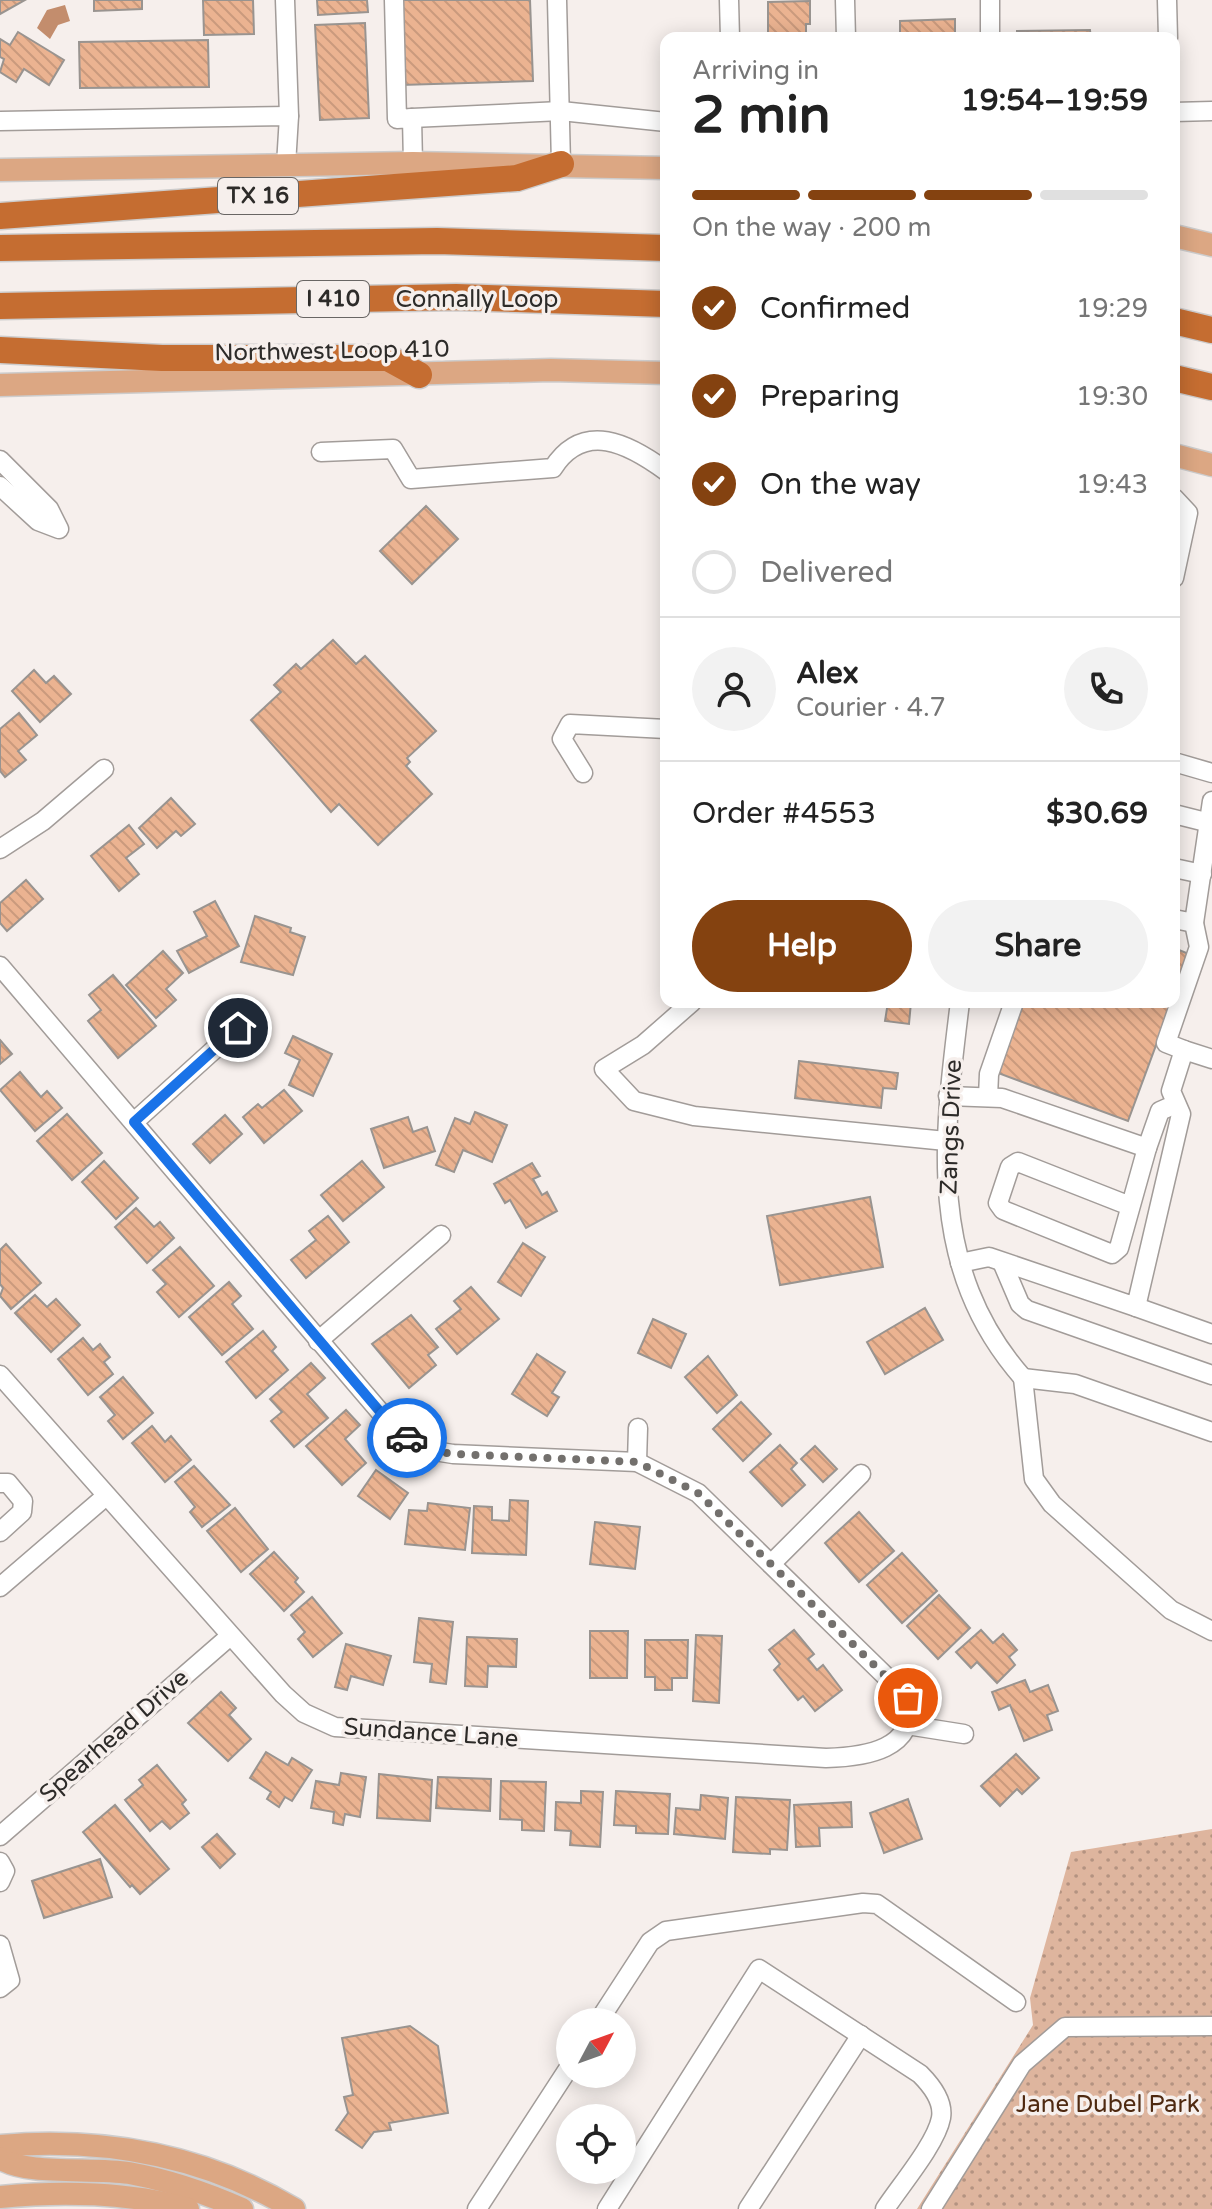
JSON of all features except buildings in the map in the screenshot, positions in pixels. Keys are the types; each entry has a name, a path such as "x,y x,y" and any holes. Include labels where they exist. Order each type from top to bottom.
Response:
{"highway":[{"name":"TX 16","path":"0,216 517,178 561,164"},
{"path":"0,248 437,241 660,248"},
{"name":"Connally Loop","path":"0,306 444,297 660,304"},
{"path":"1180,322 1212,330"},
{"path":"0,350 150,358 388,358 419,375"},
{"path":"1180,379 1212,387"}],"main road":[{"path":"0,170 413,163 561,164"},
{"name":"TX 16","path":"561,164 660,168"},
{"path":"1180,237 1212,245"},
{"name":"Northwest Loop 410","path":"0,385 551,370 660,373"},
{"path":"1180,457 1212,465"},
{"path":"0,2146 77,2143 168,2155 249,2184 294,2209"},
{"path":"0,2158 13,2167 33,2170 94,2169 140,2176 198,2191 242,2209"},
{"path":"0,2197 102,2197 188,2209"}],"street":[{"path":"285,0 289,116 286,165"},
{"path":"394,0 397,119 561,111 660,121"},
{"path":"557,0 561,164"},
{"path":"729,0 730,32"},
{"path":"845,0 846,32"},
{"path":"990,0 990,32"},
{"path":"1167,0 1168,32"},
{"path":"1180,112 1212,111"},
{"path":"0,121 289,116"},
{"path":"412,118 413,163"},
{"path":"321,452 393,449 411,479 553,468 566,449 592,439 634,448 660,467"},
{"path":"0,460 49,509 59,529 38,521 0,486"},
{"path":"1180,504 1188,513 1180,550"},
{"path":"583,773 562,739 570,724 660,729"},
{"path":"1180,764 1212,773"},
{"path":"0,849 43,821 104,769"},
{"path":"1180,1002 1199,947 1194,923 1212,801"},
{"path":"1180,816 1210,823"},
{"path":"1180,869 1202,874"},
{"path":"1180,920 1194,923"},
{"path":"0,966 393,1427 428,1450 453,1454 637,1462 698,1493 908,1698 910,1711 907,1725 964,1734"},
{"path":"685,1008 643,1045 604,1069 634,1101 694,1116 946,1141"},
{"name":"Zangs Drive","path":"959,1008 948,1096 948,1212 960,1263 1000,1353 1023,1378"},
{"path":"988,1097 989,1074 1012,1008"},
{"path":"1178,1008 1166,1043 1212,1059"},
{"path":"134,1122 238,1028"},
{"path":"1136,1307 1181,1114 1171,1091 1184,1050"},
{"path":"948,1096 1002,1098 1147,1148"},
{"path":"1130,1206 1018,1162 1010,1167 998,1203 1003,1210 1112,1254 1119,1248 1160,1111 1176,1104"},
{"path":"318,1341 441,1235"},
{"path":"960,1263 989,1257 1212,1334"},
{"path":"1002,1262 1020,1304 1027,1310 1212,1375"},
{"name":"Sundance Lane","path":"0,1375 229,1637 304,1713 335,1727 826,1758 871,1755 886,1750 907,1725"},
{"path":"1212,1432 1075,1384 1023,1378 1034,1479 1052,1504 1171,1610 1212,1631"},
{"path":"637,1462 638,1428"},
{"path":"771,1564 861,1474"},
{"path":"0,1483 8,1483 23,1501 22,1512 0,1532"},
{"path":"0,1587 106,1496"},
{"name":"Spearhead Drive","path":"0,1836 229,1637"},
{"path":"0,1862 5,1871 0,1882"},
{"path":"607,2008 650,1942 666,1931 863,1903 877,1904 1016,2002"},
{"path":"0,1945 10,1980 0,1988"},
{"path":"607,2209 759,1969 920,2074 933,2087 941,2117 934,2135 885,2209"},
{"path":"931,2209 1022,2064 1065,2027 1212,2026"},
{"path":"748,2209 861,2035"},
{"path":"477,2209 556,2088"}],"green space":[{"name":"Jane Dubel Park","path":"1212,1829 1212,2209 917,2209 1033,2025 1030,1998 1071,1852"}],"shaded area":[{"path":"65,5 70,21 58,25 50,39 37,28 47,10"}],"way so far":[{"path":"407,1438 428,1450 453,1454 637,1462 684,1483 698,1493 908,1698"}],"route":[{"path":"238,1028 134,1122 318,1341 393,1427 407,1438"}]}
